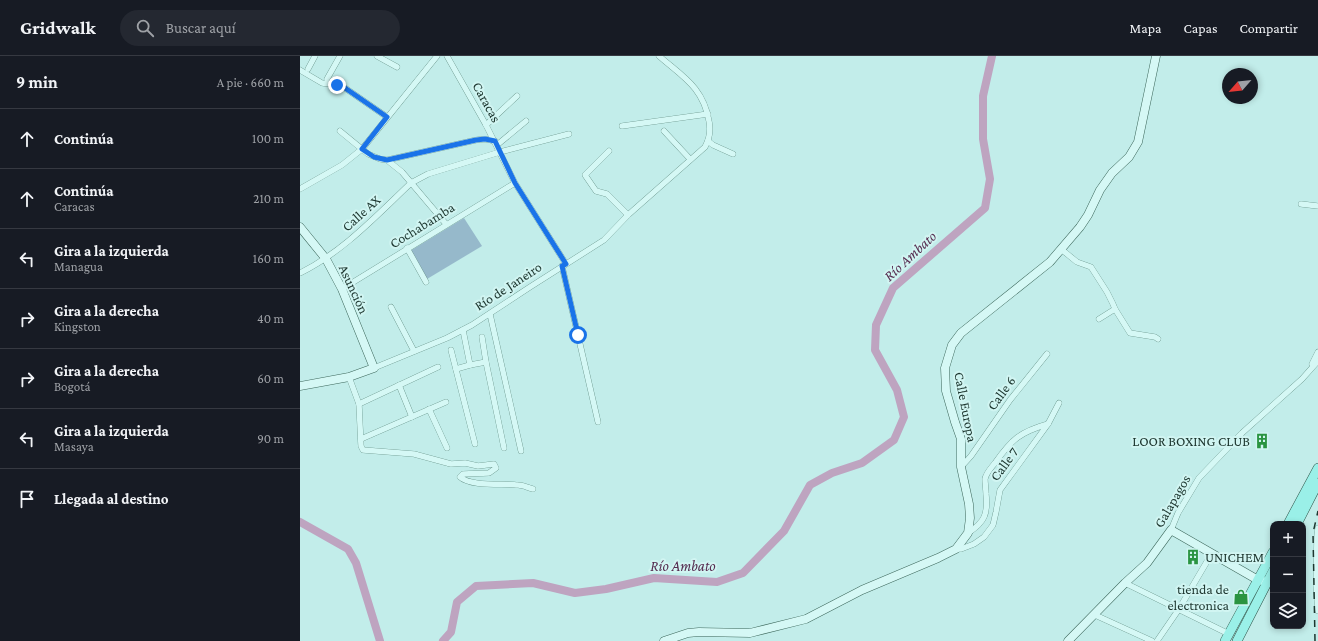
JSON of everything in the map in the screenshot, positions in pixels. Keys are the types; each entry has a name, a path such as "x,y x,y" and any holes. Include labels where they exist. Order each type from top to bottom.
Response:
{"main road":[{"path":"1290,521 1318,468"},
{"path":"1299,521 1318,484"},
{"path":"1237,641 1263,581 1271,557"},
{"path":"1227,638 1263,581 1270,574"}],"street":[{"path":"308,69 315,56"},
{"path":"327,79 340,56"},
{"path":"377,56 397,67"},
{"path":"300,189 342,165 362,149 437,56"},
{"name":"Caracas","path":"447,56 496,143 515,183 564,265 598,422"},
{"path":"659,56 697,90 703,98 708,114 711,134 708,141 713,145 733,154"},
{"name":"Calle Europa","path":"968,533 970,518 969,504 961,467 961,439 946,390 945,380 945,368 952,346 961,333 1050,262 1088,215 1100,190 1112,173 1129,157 1135,149 1156,56"},
{"path":"300,70 322,83 337,85 345,88 387,117"},
{"path":"486,125 517,96"},
{"path":"622,126 708,114"},
{"path":"340,131 374,157 387,160 476,140 485,139 496,143 526,120"},
{"path":"664,131 690,159"},
{"name":"Calle AX","path":"300,273 326,259 378,215 411,183 428,174 500,152 569,134"},
{"name":"Río de Janeiro","path":"300,386 349,377 374,368 462,330 490,314 604,240 628,215 705,147 708,141"},
{"path":"608,151 585,174 596,191 607,194 628,215"},
{"path":"387,160 402,172 446,224"},
{"name":"Cochabamba","path":"342,289 515,183"},
{"path":"1301,204 1318,206"},
{"name":"Asunción","path":"301,229 326,259 342,289 374,368"},
{"path":"407,248 426,282"},
{"path":"1061,250 1073,260 1091,267 1130,332 1158,339"},
{"path":"391,307 414,352"},
{"path":"1099,319 1115,309"},
{"path":"490,314 521,450"},
{"path":"462,330 470,365"},
{"path":"482,337 504,448"},
{"path":"451,350 475,444"},
{"path":"1310,371 1318,352"},
{"name":"Calle 6","path":"961,467 971,456 1010,400 1047,354"},
{"path":"456,369 486,362"},
{"name":"Galapagos","path":"1068,641 1125,583 1147,563 1171,530 1178,513 1199,478 1242,433 1318,362"},
{"path":"359,404 438,367"},
{"path":"349,377 359,404 361,446 363,450 414,454 451,464 465,463 478,466 494,464 496,468 488,473 463,474 460,477 464,480 487,485 495,483 519,485 533,490"},
{"path":"399,385 412,417"},
{"path":"361,439 446,402"},
{"name":"Calle 7","path":"956,549 962,549 974,544 984,537 993,525 1000,490 1048,424 1058,403"},
{"path":"429,409 447,448"},
{"path":"664,641 688,633 698,632 750,633 806,619 862,590 956,549 968,533 982,522 987,513 985,478 1007,446 1020,435 1034,428 1048,424"},
{"path":"1318,528 1316,585 1318,611"},
{"path":"1171,530 1263,581"},
{"path":"1157,641 1179,609 1212,553"},
{"path":"1125,583 1179,609 1227,638"},
{"path":"1095,615 1152,641"}],"shaded area":[{"path":"464,218 482,246 427,279 410,251"}],"waterway":[{"name":"Río Ambato","path":"443,641 451,632 457,602 476,586 533,583 575,593 606,589 654,578 717,582 743,573 784,531 810,485 832,473 862,463 894,440 904,417 897,390 875,350 876,325 893,288 985,208 990,179 983,139 983,96 992,56"},
{"name":"Río Ambato","path":"300,522 348,549 356,563 380,641"}],"railway":[{"path":"1315,641 1313,533 1318,511"}],"place":[{"name":"LOOR BOXING CLUB","path":"1262,441"},
{"name":"UNICHEM","path":"1193,557"},
{"name":"tienda de electronica","path":"1241,597"}],"route":[{"path":"337,85 345,88 387,117 362,149 374,157 387,160 476,140 485,139 495,141 515,183 566,264 562,266 578,335"}]}
